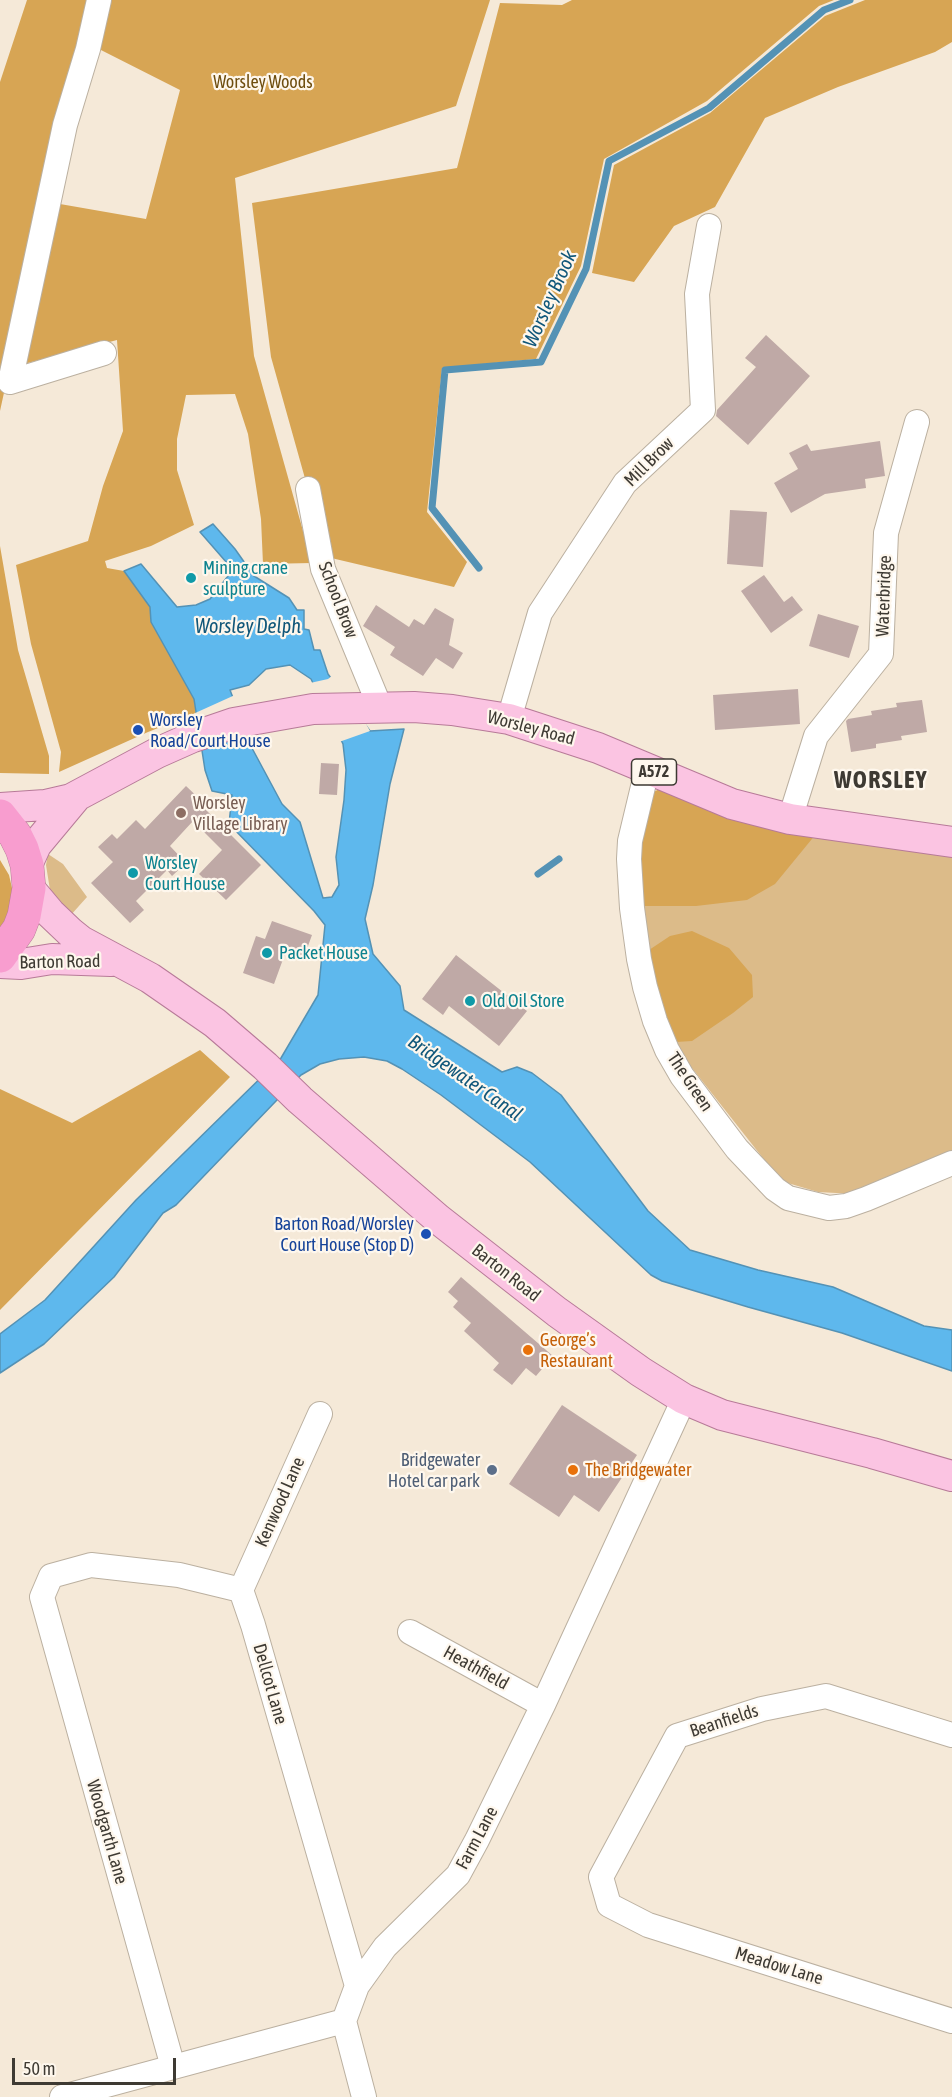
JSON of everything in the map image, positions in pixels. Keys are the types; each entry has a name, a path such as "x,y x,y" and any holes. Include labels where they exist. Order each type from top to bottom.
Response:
{"highway":[{"path":"0,816 15,835 28,876"},
{"name":"A572","path":"0,956 19,929 28,902 28,876"}],"main road":[{"name":"Worsley Road","path":"0,808 45,805 76,797 157,753 193,737 234,723 313,709 368,707 452,710 509,718 598,748 732,804 790,819 951,835"},
{"name":"Worsley Road","path":"28,876 36,845 76,797"},
{"name":"Barton Road","path":"28,876 50,913 71,933 81,941 150,978 194,1008 265,1066 300,1100 438,1219 557,1312 641,1372 684,1399 722,1416 872,1453 952,1476"},
{"name":"Barton Road","path":"0,963 21,964 52,959 120,962"}],"street":[{"path":"99,0 88,49 65,125 10,382 104,352"},
{"name":"Mill Brow","path":"509,718 540,613 626,483 703,410 697,294 709,226"},
{"name":"Waterbridge","path":"790,819 816,736 881,654 886,533 917,422"},
{"name":"School Brow","path":"308,489 323,569 368,707"},
{"name":"The Green","path":"647,770 634,820 629,859 632,908 645,987 667,1050 682,1076 737,1149 775,1189 788,1198 829,1208 846,1206 866,1199 952,1162"},
{"name":"Farm Lane","path":"344,2021 357,1986 385,1947 458,1875 543,1705 684,1399"},
{"name":"Kenwood Lane","path":"241,1590 320,1414"},
{"name":"Woodgarth Lane","path":"173,2067 42,1597 51,1576 91,1565 179,1575 241,1590"},
{"name":"Dellcot Lane","path":"241,1590 357,1986"},
{"name":"Heathfield","path":"410,1632 543,1705"},
{"name":"Beanfields","path":"609,1905 601,1877 677,1736 762,1709 826,1696 952,1735"},
{"name":"Meadow Lane","path":"609,1905 648,1925 952,2021"},
{"path":"62,2097 344,2021 364,2097"}],"shaded area":[{"path":"653,792 952,851 952,1152 855,1194 818,1192 781,1181 688,1063 671,1033 651,965 640,883"},
{"path":"48,854 63,864 87,897 70,916 50,890 46,865"}],"green space":[{"path":"27,0 94,0 0,411 0,82"},
{"name":"Worsley Woods","path":"106,0 490,0 456,106 235,178 254,356 312,563 263,564 261,519 248,434 235,394 186,395 177,439 177,470 194,525 151,546 105,561 107,568 124,571 150,607 151,622 194,699 196,713 59,772 61,752 31,644 16,565 88,541 103,486 123,431 117,340 24,364 60,204 146,219 180,90 95,47"},
{"path":"572,0 834,0 819,6 707,101 604,159 581,266 536,359 442,368 427,512 467,562 454,587 327,557 271,357 252,203 457,168 500,3 562,5"},
{"path":"865,0 952,0 952,42 935,52 838,87 765,118 715,207 674,226 634,282 592,273 614,165 710,113 825,16"},
{"path":"0,546 18,650 49,756 49,774 0,773"},
{"path":"662,788 816,834 775,884 747,900 696,906 643,906 639,856 642,827 653,792"},
{"path":"0,860 9,875 15,901 0,947"},
{"path":"692,931 729,948 752,975 753,997 692,1041 676,1042 656,994 649,950 670,936"},
{"path":"200,1050 230,1077 0,1310 0,1089 72,1123"}],"water":[{"path":"213,524 254,576 289,598 297,610 304,610 304,629 309,630 314,650 320,650 328,674 370,731 404,729 390,784 365,919 373,954 400,986 404,1010 502,1072 517,1067 532,1073 561,1095 648,1211 690,1250 758,1270 833,1287 924,1326 952,1330 952,1371 842,1333 662,1281 651,1275 530,1162 441,1095 387,1061 364,1057 339,1059 320,1064 301,1075 176,1205 163,1213 114,1277 44,1344 0,1373 0,1334 45,1300 136,1200 281,1058 318,995 325,925 229,824 232,795 212,791 205,770 194,699 151,622 150,607 124,571 141,564 177,607 196,605 210,599 228,576 227,563 200,532","holes":["290,665 311,679 343,744 346,770 336,857 339,885 332,897 323,898 300,822 282,804 253,750 230,690 249,685 266,669"]}],"pier":[{"path":"333,675 370,731 339,742 310,683 328,679"},
{"path":"235,695 248,729 198,744 193,714"}],"building":[{"path":"766,335 810,376 748,445 716,416 717,410 756,367 745,358"},
{"path":"880,441 885,476 865,479 866,488 825,494 791,513 774,483 798,469 789,453 807,444 811,451"},
{"path":"730,510 767,512 763,567 727,564"},
{"path":"764,575 784,602 792,596 803,610 771,633 741,591"},
{"path":"376,605 409,627 414,619 424,625 435,608 454,619 449,645 463,653 453,669 436,658 423,676 390,655 395,647 363,626"},
{"path":"818,614 859,626 849,658 809,646"},
{"path":"798,689 800,724 715,730 713,695"},
{"path":"922,700 927,732 901,736 902,740 876,744 876,748 851,752 846,721 848,719 872,715 871,711 897,707 896,703"},
{"path":"321,763 339,764 337,795 319,794"},
{"path":"186,786 207,806 205,809 261,865 226,900 199,874 222,850 193,821 170,846 186,863 172,876 167,870 136,901 144,910 130,923 91,883 113,862 98,847 112,834 117,839 136,820 145,829"},
{"name":"Packet House","path":"272,921 312,935 304,957 286,951 274,984 243,973 256,936 265,939"},
{"name":"Old Oil Store","path":"456,955 527,1011 499,1046 449,1006 443,1015 422,999"},
{"path":"461,1277 553,1356 536,1376 526,1368 512,1385 493,1370 499,1363 464,1331 471,1323 453,1307 458,1301 448,1292"},
{"name":"The Bridgewater","path":"562,1405 637,1455 599,1512 574,1495 559,1517 509,1484"}],"waterway":[{"name":"Worsley Brook","path":"479,568 432,508 445,370 541,362 586,269 609,161 709,108 824,10 850,0"},
{"name":"Worsley Brook","path":"538,874 559,859"}],"place":[{"name":"Mining crane sculpture","path":"191,578"},
{"name":"Worsley Road/Court House","path":"138,730"},
{"name":"Worsley Village Library","path":"181,813"},
{"name":"Worsley Court House","path":"133,873"},
{"name":"Packet House","path":"267,953"},
{"name":"Old Oil Store","path":"470,1001"},
{"name":"Barton Road/Worsley Court House (Stop D)","path":"426,1234"},
{"name":"George’s Restaurant","path":"528,1350"},
{"name":"Bridgewater Hotel car park","path":"492,1470"},
{"name":"The Bridgewater","path":"573,1470"}],"district":[{"name":"WORSLEY","path":"881,780"}],"water label":[{"name":"Worsley Delph","path":"248,627"},
{"name":"Bridgewater Canal","path":"465,1078"}]}
